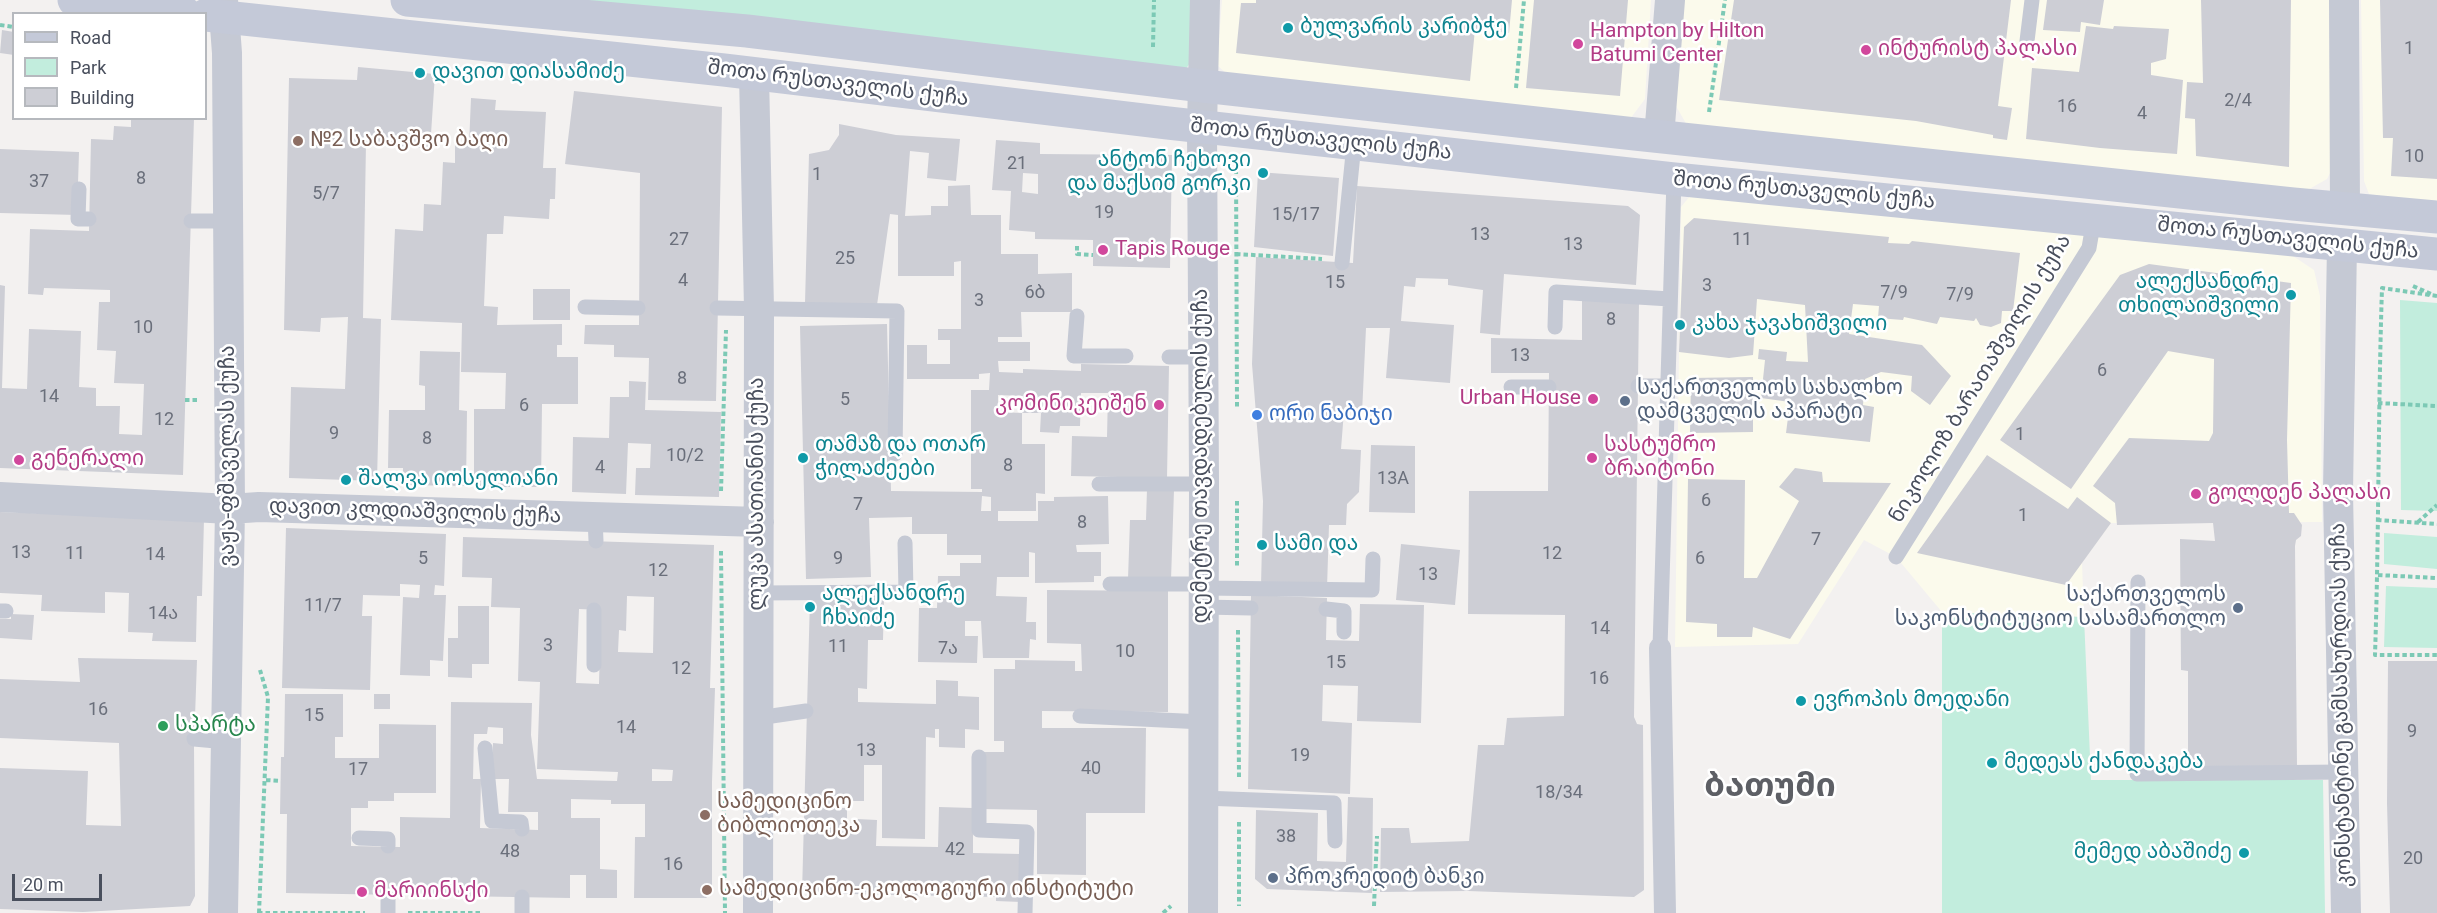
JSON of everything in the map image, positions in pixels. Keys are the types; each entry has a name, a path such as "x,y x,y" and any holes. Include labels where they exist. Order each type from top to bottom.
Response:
{"main road":[{"path":"74,0 170,12"},
{"name":"შოთა რუსთაველის ქუჩა","path":"407,0 747,31 1203,86 1659,137 2437,217"},
{"name":"შოთა რუსთაველის ქუჩა","path":"217,10 1354,144 1674,179 2437,254"}],"street":[{"name":"დემეტრე თავდადებულის ქუჩა","path":"1203,913 1202,127 1205,0"},
{"path":"1659,137 1670,0"},
{"path":"2344,0 2345,209"},
{"name":"ვაჟა-ფშაველას ქუჩა","path":"217,10 227,53 230,508 223,913"},
{"name":"ლუკა ასათიანის ქუჩა","path":"754,74 759,309 758,913"},
{"name":"კონსტანტინე გამსახურდიას ქუჩა","path":"2342,244 2337,492 2346,913"},
{"name":"დავით კლდიაშვილის ქუჩა","path":"0,497 271,508 595,530 759,522"},
{"path":"1660,648 1665,913"}],"lane":[{"path":"2027,41 2032,0"},
{"path":"1345,257 1354,144"},
{"path":"1660,648 1674,179"},
{"path":"79,189 78,219 89,219"},
{"name":"ნიკოლოზ ბარათაშვილის ქუჩა","path":"1896,557 2090,248 2094,219"},
{"path":"191,221 228,221"},
{"path":"1555,327 1556,292 1670,299"},
{"path":"585,307 638,308"},
{"path":"722,309 897,311 895,454"},
{"path":"1077,316 1074,356 1126,356"},
{"path":"1169,357 1202,357"},
{"path":"1638,386 1667,386"},
{"path":"1511,387 1549,387"},
{"path":"1099,484 1204,484"},
{"path":"758,593 906,592 905,543"},
{"path":"1110,584 1203,593 1237,589 1372,590 1372,559"},
{"path":"2138,582 2138,774 2343,772"},
{"path":"1203,593 1244,608"},
{"path":"1326,609 1344,611 1344,632"},
{"path":"594,610 594,665"},
{"path":"758,718 806,711"},
{"path":"1080,716 1203,722"},
{"path":"194,739 227,742"},
{"path":"485,748 492,821 521,822 522,829"},
{"path":"979,757 979,830 1027,832 1025,913"},
{"path":"1203,798 1334,803 1335,841"},
{"path":"359,838 388,838 388,846"},
{"path":"388,895 388,913"},
{"path":"522,897 522,913"}],"path":[{"path":"1153,47 1154,0"},
{"path":"1516,88 1524,0"},
{"path":"1708,116 1725,0"},
{"path":"1236,157 1237,409"},
{"path":"1077,246 1077,254 1093,255"},
{"path":"1236,254 1345,257"},
{"path":"2437,296 2382,288 2378,403 2378,575 2375,655 2437,655"},
{"path":"721,498 722,309"},
{"path":"185,400 205,400"},
{"path":"2378,403 2437,406"},
{"path":"1237,493 1237,589"},
{"path":"2417,523 2437,506"},
{"path":"2378,520 2437,524"},
{"path":"721,540 725,913"},
{"path":"2378,575 2437,578"},
{"path":"1239,906 1244,608"},
{"path":"259,913 268,697 260,672 260,660"},
{"path":"266,780 281,781"},
{"path":"1374,906 1377,836"},
{"path":"1163,913 1171,906"}],"shaded area":[{"path":"1222,0 1651,0 1645,99 1630,119 1228,75 1217,65"},
{"path":"1679,0 2329,0 2331,171 2327,179 2304,192 1687,125 1673,101"},
{"path":"2361,0 2437,0 2437,205 2369,194 2364,181"},
{"path":"1695,190 2290,254 2314,270 2320,296 2322,522 2111,523 2082,562 2084,617 1942,612 1896,557 1864,540 1798,644 1675,647 1681,207"}],"green space":[{"path":"510,0 1200,0 1191,62 1185,70"},
{"path":"2400,300 2437,303 2437,511 2401,510"},
{"path":"2384,533 2437,537 2437,569 2384,564"},
{"path":"2386,586 2437,588 2437,648 2384,647"},
{"path":"1942,612 2084,617 2091,780 2323,780 2325,913 1942,913"}],"building":[{"path":"1256,0 1512,0 1509,33 1475,29 1470,81 1236,53 1241,3 1256,3"},
{"name":"Hampton by Hilton Batumi Center","path":"1534,0 1628,0 1620,96 1526,88"},
{"name":"ინტურისტ პალასი","path":"1734,0 2011,0 1998,106 2012,108 2007,140 1993,138 1993,135 1916,121 1719,100"},
{"path":"2047,0 2104,0 2100,25 2081,22 2080,32 2043,30"},
{"path":"2201,0 2291,0 2289,167 2196,156 2195,119 2185,118 2187,82 2203,83"},
{"path":"2380,0 2437,0 2437,179 2391,176 2393,138 2383,138"},
{"path":"2086,26 2113,29 2114,26 2169,29 2166,59 2151,63 2151,75 2183,80 2177,154 2026,139 2032,68 2079,72"},
{"path":"2,30 12,32 12,55 0,53"},
{"path":"358,67 435,74 430,149 366,143 363,318 381,319 377,481 289,478 291,387 345,389 348,317 321,318 320,332 284,330 289,78 357,80"},
{"path":"574,91 722,107 716,401 648,400 649,358 614,357 614,345 584,344 585,325 639,325 640,173 565,164"},
{"path":"471,98 496,100 495,110 546,112 543,168 556,168 555,199 550,199 549,219 504,216 503,234 487,234 484,306 498,307 497,325 562,324 562,345 557,345 557,357 578,357 578,404 542,404 541,487 474,487 474,409 505,409 506,373 461,372 462,323 391,320 395,229 423,231 424,204 441,205 443,162 455,163 455,144 469,145"},
{"path":"131,120 194,120 183,475 0,468 0,285 5,286 2,388 27,389 29,329 81,331 79,387 96,388 96,406 120,406 119,434 142,435 144,384 114,383 116,351 97,350 99,302 110,302 110,290 44,288 43,295 28,294 30,229 89,231 91,139 113,140 114,126 131,127"},
{"path":"839,124 896,135 960,139 956,181 927,178 929,153 910,151 905,216 931,215 931,206 948,206 948,186 970,185 971,215 1001,215 1001,254 1038,254 1038,274 1072,273 1072,312 1021,312 1022,337 998,337 998,342 1030,342 1030,361 998,361 999,372 1023,373 1023,369 1081,371 1081,364 1169,366 1167,478 1071,476 1072,436 1107,437 1108,393 1081,393 1080,426 1060,426 1059,433 1040,432 1041,413 1022,413 1022,444 1045,444 1045,494 1036,493 1036,511 998,511 998,521 1038,521 1038,501 1054,501 1054,497 1108,496 1109,544 1076,545 1077,552 1101,552 1101,576 1094,576 1094,582 1035,583 1035,553 1029,552 1029,577 997,577 996,596 1027,597 1026,622 1036,622 1036,640 1030,639 1029,658 983,658 981,621 965,621 965,636 978,636 977,663 918,662 919,608 937,608 938,576 960,576 960,563 981,563 981,555 947,555 947,534 912,534 912,517 869,518 871,577 806,579 800,326 887,324 891,491 982,492 982,489 971,489 971,390 989,390 990,373 979,374 979,379 907,379 907,345 927,345 927,364 950,364 950,340 938,340 938,329 961,329 961,261 954,262 954,276 898,276 898,215 890,214 877,305 805,303 809,154 829,150 839,135","holes":["998,395 1023,396 1022,413 998,412","982,496 991,497 991,511 981,511"]},
{"path":"996,140 1040,143 1040,154 1172,155 1170,268 1093,266 1093,240 1035,239 1035,232 1009,230 1011,191 992,190","holes":["1023,173 1038,174 1038,194 1022,192"]},
{"path":"0,149 79,152 77,215 0,213"},
{"path":"1258,172 1339,178 1333,256 1254,247"},
{"path":"1357,186 1628,206 1640,215 1636,285 1504,274 1500,335 1480,333 1483,290 1448,285 1448,279 1416,278 1415,287 1404,286 1401,321 1454,325 1450,383 1386,378 1390,328 1366,328 1362,413 1344,411 1341,449 1361,450 1359,492 1347,504 1346,525 1329,525 1327,588 1261,586 1263,501 1252,364 1256,257 1353,263"},
{"path":"1694,218 1889,237 1888,243 1909,244 1912,241 2020,253 2013,311 2002,311 2001,323 1991,327 1980,325 1976,318 1974,321 1940,317 1937,324 1904,317 1903,320 1878,318 1879,306 1853,304 1849,334 1922,345 1951,376 1930,405 1911,391 1912,376 1881,372 1865,379 1863,405 1874,407 1870,442 1786,433 1790,402 1761,398 1765,360 1758,359 1759,349 1787,352 1786,361 1808,362 1805,305 1757,299 1753,355 1729,358 1679,352 1684,227"},
{"path":"2149,264 2291,283 2287,440 2289,513 2294,513 2302,525 2301,536 2296,540 2295,546 2297,767 2188,767 2188,671 2181,670 2180,539 2215,541 2213,523 2117,525 2115,503 2093,486 2129,438 2209,441 2213,433 2214,359 2168,351 2071,489 2000,440 2120,275"},
{"path":"533,289 570,289 570,320 533,320"},
{"path":"1582,300 1639,301 1634,717 1637,724 1643,725 1644,890 1634,897 1468,891 1380,892 1381,828 1409,828 1411,843 1469,841 1478,745 1504,745 1507,718 1564,716 1565,615 1468,614 1469,491 1548,491 1549,373 1491,373 1491,338 1582,340"},
{"path":"420,351 460,352 459,410 467,411 466,486 403,485 403,468 388,468 389,410 425,410 425,386 419,385"},
{"path":"1753,377 1753,432 1690,433 1691,378"},
{"path":"629,381 646,382 645,410 721,412 719,497 635,495 636,468 650,468 651,444 628,443 626,494 572,492 573,437 609,438 610,397 629,397"},
{"path":"1371,445 1415,446 1415,513 1369,512"},
{"path":"1987,455 2068,509 2077,497 2111,523 2066,585 1917,553"},
{"path":"1795,468 1822,472 1823,482 1891,483 1790,639 1753,627 1752,637 1717,637 1717,624 1686,622 1688,479 1745,480 1744,578 1757,578 1799,501 1779,487"},
{"path":"1147,489 1174,490 1171,580 1128,579 1130,520 1146,520"},
{"path":"0,512 204,519 202,596 197,596 196,642 152,641 153,633 128,632 129,593 105,592 105,613 41,611 42,595 0,593"},
{"path":"286,528 446,534 444,586 435,585 434,595 446,595 443,661 430,660 430,676 400,675 403,597 419,598 420,585 400,584 400,596 363,595 362,616 372,616 370,690 282,688"},
{"path":"463,537 714,545 710,688 715,688 712,893 706,898 634,898 635,837 645,837 645,804 611,804 611,800 571,799 571,818 600,818 600,869 617,870 617,898 586,898 586,875 570,875 570,898 286,893 287,814 280,814 285,694 343,694 343,737 335,737 335,758 379,758 379,724 436,725 436,793 394,793 394,801 368,801 368,808 351,808 351,846 400,847 400,817 450,818 451,702 532,703 531,735 537,779 617,781 618,772 537,769 540,682 518,681 520,608 491,607 492,578 462,577","holes":["627,596 654,597 653,653 618,652 619,630 626,631","579,609 601,610 599,684 576,683","488,727 503,728 503,744 493,743 492,779 509,779 508,812 538,812 538,830 480,828 481,779 473,779 474,734 487,734","652,769 673,770 672,781 652,781"]},
{"path":"1401,544 1460,550 1455,605 1396,600"},
{"path":"1047,590 1168,591 1168,712 1042,711 1042,728 1146,728 1145,813 1086,813 1086,875 1037,874 1037,810 983,809 983,752 1004,752 1004,741 994,741 994,669 1015,669 1015,660 1075,661 1075,671 1082,671 1081,644 1047,643"},
{"path":"1251,595 1327,598 1326,640 1359,641 1360,604 1424,605 1421,723 1357,721 1358,686 1323,685 1322,721 1352,723 1350,794 1248,789"},
{"path":"810,598 884,599 883,640 868,640 867,689 858,688 858,702 936,704 936,680 958,681 958,696 979,697 979,730 965,729 965,748 939,747 939,729 935,729 935,738 926,737 925,839 882,838 882,765 864,765 864,801 832,801 831,808 847,808 847,829 857,829 857,819 877,820 876,846 938,847 939,807 973,808 973,853 1021,854 1021,902 996,901 996,897 802,893"},
{"path":"458,606 489,606 489,664 472,664 472,678 448,677 448,638 458,638"},
{"path":"11,614 34,615 32,640 0,638 0,619 11,619"},
{"path":"78,658 197,660 194,746 195,896 190,906 83,912 0,909 0,768 88,771 86,825 121,826 119,743 0,738 0,679 80,682"},
{"path":"2388,661 2437,661 2437,913 2390,913 2387,803"},
{"path":"374,694 390,694 390,709 374,709"},
{"path":"1348,797 1373,798 1372,893 1267,889 1255,879 1256,810 1318,813 1317,861 1346,862"}],"place":[{"name":"ბულვარის კარიბჭე","path":"1288,28"},
{"name":"Hampton by Hilton Batumi Center","path":"1578,44"},
{"name":"ინტურისტ პალასი","path":"1866,50"},
{"name":"დავით დიასამიძე","path":"420,73"},
{"name":"№2 საბავშვო ბაღი","path":"298,141"},
{"name":"ანტონ ჩეხოვი და მაქსიმ გორკი","path":"1263,173"},
{"name":"Tapis Rouge","path":"1103,250"},
{"name":"ალექსანდრე თხილაიშვილი","path":"2291,295"},
{"name":"კახა ჯავახიშვილი","path":"1680,325"},
{"name":"Urban House","path":"1593,399"},
{"name":"საქართველოს სახალხო დამცველის აპარატი","path":"1625,401"},
{"name":"კომინიკეიშენ","path":"1159,405"},
{"name":"ორი ნაბიჯი","path":"1257,415"},
{"name":"თამაზ და ოთარ ჭილაძეები","path":"803,458"},
{"name":"სასტუმრო ბრაიტონი","path":"1592,458"},
{"name":"გენერალი","path":"19,460"},
{"name":"შალვა იოსელიანი","path":"346,480"},
{"name":"გოლდენ პალასი","path":"2196,494"},
{"name":"სამი და","path":"1262,545"},
{"name":"ალექსანდრე ჩხაიძე","path":"810,607"},
{"name":"საქართველოს საკონსტიტუციო სასამართლო","path":"2238,608"},
{"name":"ევროპის მოედანი","path":"1801,701"},
{"name":"სპარტა","path":"163,726"},
{"name":"მედეას ქანდაკება","path":"1992,763"},
{"name":"სამედიცინო ბიბლიოთეკა","path":"705,815"},
{"name":"მემედ აბაშიძე","path":"2244,853"},
{"name":"პროკრედიტ ბანკი","path":"1273,878"},
{"name":"სამედიცინო-ეკოლოგიური ინსტიტუტი","path":"707,890"},
{"name":"მარიინსქი","path":"362,892"}],"district":[{"name":"ბათუმი","path":"1770,788"}]}
